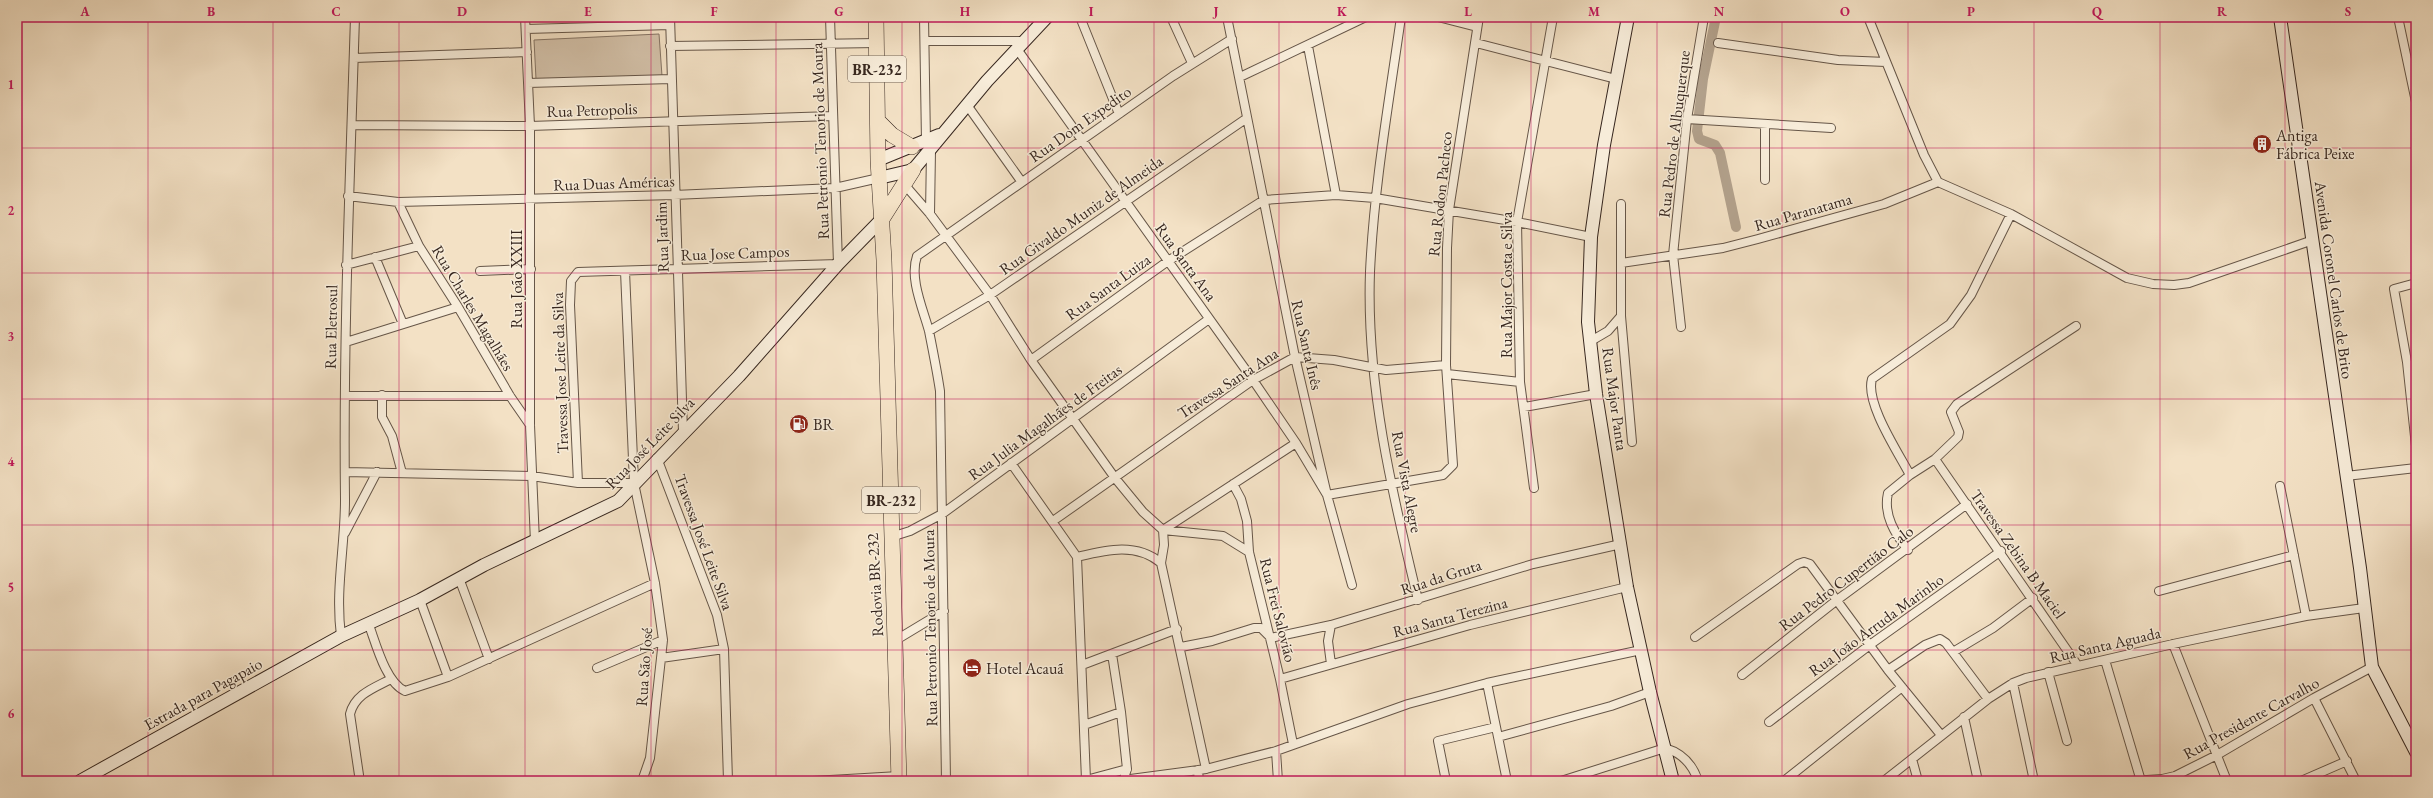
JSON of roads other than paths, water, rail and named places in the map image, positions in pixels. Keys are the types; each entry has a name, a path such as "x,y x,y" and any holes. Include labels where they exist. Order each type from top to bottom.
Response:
{"highway":[{"name":"BR-232","path":"876,17 878,160 882,219"},
{"path":"878,121 892,135 912,147"},
{"path":"882,219 913,170"},
{"name":"Rodovia BR-232","path":"882,219 899,778"}],"street":[{"name":"Rua Eletrosul","path":"341,636 337,598 343,536 346,265 348,196 353,125 355,17"},
{"name":"Rua João XXIII","path":"525,17 530,126 530,425 535,542"},
{"name":"Rua Petronio Tenorio de Moura","path":"830,17 838,264"},
{"path":"924,17 930,214"},
{"path":"879,178 913,170 929,146 1047,17"},
{"path":"1080,17 1119,114"},
{"path":"1171,17 1192,63"},
{"name":"Rua Santa Inês","path":"1227,17 1295,357 1327,495 1352,585"},
{"path":"1240,77 1308,46 1366,17"},
{"name":"Rua Vista Alegre","path":"1401,17 1375,198 1370,273 1374,369 1390,484 1418,600"},
{"path":"1438,17 1477,27"},
{"name":"Rua Rodon Pacheco","path":"1446,374 1445,314 1449,210 1479,17"},
{"name":"Rua Major Costa e Silva","path":"1534,488 1520,382 1517,222 1553,17"},
{"name":"Rua Major Panta","path":"1628,17 1604,145 1591,237 1588,279 1588,322 1596,394 1628,587 1650,692 1674,781"},
{"name":"Rua Pedro de Albuquerque","path":"1681,326 1673,255 1695,120 1704,17"},
{"path":"1868,17 1924,155 1938,182 2011,214 2127,278 2153,284 2174,285 2189,283 2313,240"},
{"name":"Avenida Coronel Carlos de Brito","path":"2280,17 2313,240 2372,667 2416,752"},
{"path":"2398,17 2416,102"},
{"path":"526,29 670,21"},
{"name":"Rua Jardim","path":"670,21 674,195 683,432"},
{"name":"Rua Dom Expedito","path":"929,331 917,286 914,264 917,256 947,237 1021,182 1192,63 1232,39"},
{"path":"925,41 1020,45"},
{"path":"670,46 877,42"},
{"path":"1476,43 1616,79"},
{"path":"1718,43 1838,60 1886,62"},
{"name":"Rua Santa Ana","path":"1020,45 1082,139 1296,443 1327,495"},
{"path":"1308,46 1336,195"},
{"path":"354,58 527,52"},
{"path":"528,83 671,79"},
{"path":"967,105 1021,182"},
{"name":"Rua Petropolis","path":"353,125 530,126 833,116"},
{"name":"Rua Givaldo Muniz de Almeida","path":"929,331 990,295 1247,118"},
{"path":"1695,120 1831,128"},
{"path":"1765,124 1765,180"},
{"path":"878,160 912,147 929,146"},
{"name":"Rua Duas Américas","path":"348,196 398,202 674,195 835,188 879,178"},
{"name":"Rua Paranatama","path":"1621,263 1723,248 1884,204 1938,182"},
{"path":"904,184 930,214 990,295 1031,360 1115,478 1143,512 1163,530 1199,535 1218,534 1249,552"},
{"path":"1264,200 1336,195 1375,198 1517,222 1591,237"},
{"name":"Rua Santa Luiza","path":"1031,360 1168,261 1264,200"},
{"name":"Rua Charles Magalhães","path":"398,202 419,246 458,307 510,396 530,425"},
{"path":"1621,204 1621,316 1632,442"},
{"path":"1910,475 1875,407 1871,392 1872,379 1950,324 1956,317 1971,295 2011,214"},
{"name":"Rua José Leite Silva","path":"341,636 369,625 420,600 459,578 618,501 758,355 838,264 882,219"},
{"path":"346,265 419,246"},
{"path":"375,257 403,324"},
{"name":"Rua Jose Campos","path":"585,271 838,264"},
{"path":"480,271 531,269"},
{"name":"Travessa Jose Leite da Silva","path":"578,483 570,281 578,272 585,271"},
{"name":"Rua São José","path":"625,271 634,483 655,583 663,640 650,758 642,781"},
{"path":"2416,282 2394,288 2407,362 2416,446"},
{"path":"346,342 458,307"},
{"path":"1591,341 1608,331 1621,316"},
{"name":"Rua Julia Magalhães de Freitas","path":"891,537 910,531 942,514 1209,319"},
{"path":"1908,550 1898,538 1888,514 1886,508 1888,494 1910,475 1935,459 1958,437 1959,432 1951,412 1957,404 2076,326"},
{"name":"Rua Petronio Tenorio de Moura","path":"929,331 940,391 946,781"},
{"name":"Travessa Santa Ana","path":"1054,521 1253,380 1295,357 1334,360 1374,369 1446,365"},
{"path":"1327,495 1446,474 1453,465 1454,451 1446,374 1520,382"},
{"path":"1524,407 1596,394"},
{"path":"382,395 382,417 392,436 402,473"},
{"path":"345,396 510,396"},
{"path":"1163,530 1296,443"},
{"name":"Travessa José Leite Silva","path":"658,458 712,597 724,649 728,781"},
{"name":"Travessa Zebina B Maciel","path":"1935,459 2033,598 2078,666"},
{"path":"1011,464 1054,521 1077,557 1086,780 1126,769"},
{"path":"2346,476 2416,468"},
{"path":"344,472 532,476 578,483 634,483"},
{"path":"343,536 377,472"},
{"name":"Rua Frei Salovião","path":"1233,484 1241,499 1247,521 1249,552 1280,679 1293,744"},
{"path":"2280,486 2306,616"},
{"name":"Rua Pedro Cupertião Calo","path":"1742,675 1836,600 1908,550 1968,504"},
{"path":"1163,530 1164,545 1161,563 1181,647 1202,770 1199,781"},
{"name":"Rua da Gruta","path":"1270,638 1330,624 1418,600 1533,564 1621,544"},
{"path":"1077,557 1116,550 1135,551 1148,553 1161,563"},
{"name":"Rua João Arruda Marinho","path":"1769,722 1871,644 2000,551"},
{"path":"2159,591 2294,555"},
{"path":"1695,637 1798,564 1804,562 1810,564 1871,644 1888,670 1941,735"},
{"path":"459,578 489,659"},
{"path":"369,625 391,679 399,688 405,691 448,677 655,583"},
{"name":"Rua Santa Terezina","path":"1280,679 1470,625 1628,587"},
{"path":"1953,652 1993,628 2033,598"},
{"path":"420,600 448,677"},
{"name":"Rua Santa Aguada","path":"1884,781 1964,717 2013,683 2048,672 2173,644 2306,616 2364,608"},
{"path":"896,640 944,611"},
{"path":"1330,624 1328,641 1331,664"},
{"path":"1082,665 1177,628"},
{"path":"1181,647 1212,642 1254,628 1261,628 1270,638"},
{"name":"Estrada para Pagapaio","path":"80,781 341,636"},
{"path":"1888,670 1932,641 1940,639 1946,642 1988,699"},
{"path":"597,668 663,640"},
{"path":"2173,644 2227,781"},
{"path":"661,658 724,649"},
{"path":"1112,654 1121,712 1126,769 1123,781 1202,770 1276,751 1408,704 1487,683 1641,650"},
{"path":"2105,660 2138,780"},
{"name":"Rua Presidente Carvalho","path":"2138,780 2162,779 2175,776 2216,756 2314,698 2372,667"},
{"path":"2048,672 2068,741"},
{"path":"359,775 350,714 352,705 359,696 391,679"},
{"path":"1487,683 1507,781"},
{"path":"2013,683 2034,781"},
{"path":"1784,781 1902,687"},
{"path":"1498,737 1611,706 1650,692"},
{"path":"2314,698 2356,781"},
{"path":"1084,725 1121,712"},
{"path":"1964,717 1978,781"},
{"path":"1446,781 1438,741 1496,727"},
{"path":"1561,781 1665,748 1672,750 1689,762 1698,781"},
{"path":"1276,751 1278,781"},
{"path":"1912,759 1918,781"},
{"path":"2301,781 2347,761"},
{"path":"813,781 899,778"}],"waterway":[{"path":"1716,17 1703,79 1697,131 1699,139 1715,145 1720,153 1736,227"}],"place":[{"name":"Antiga Fábrica Peixe","path":"2262,144"},
{"name":"BR","path":"799,424"},
{"name":"Hotel Acauã","path":"972,668"}]}
